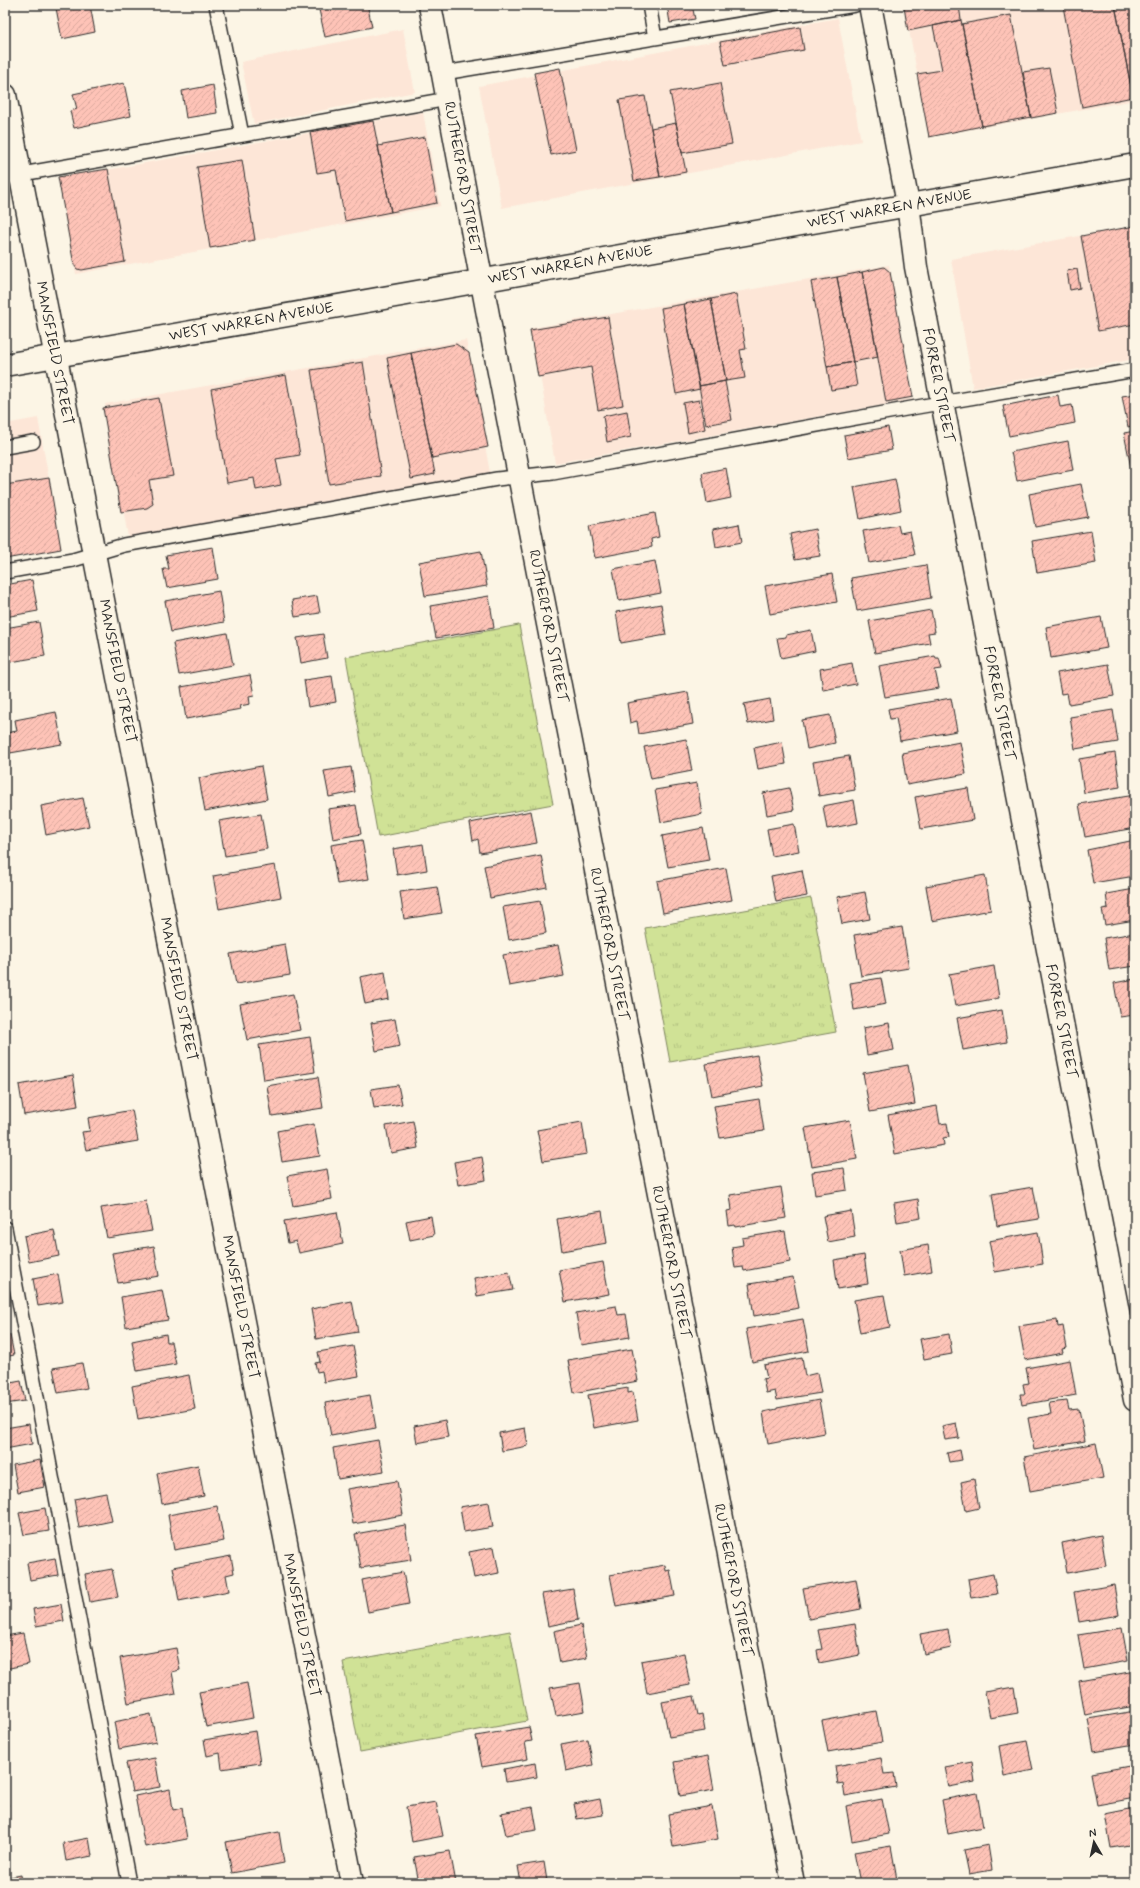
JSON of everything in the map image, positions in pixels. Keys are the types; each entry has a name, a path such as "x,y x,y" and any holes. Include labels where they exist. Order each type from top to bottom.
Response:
{"street":[{"name":"RUTHERFORD STREET","path":"430,5 520,477 793,1883"},
{"name":"FORRER STREET","path":"870,5 908,204 916,267 1135,1400"},
{"name":"MANSFIELD STREET","path":"5,95 13,176 56,356 352,1883"},
{"name":"WEST WARREN AVENUE","path":"5,365 1135,165"}],"lane":[{"path":"216,5 242,135"},
{"path":"649,5 655,38"},
{"path":"444,73 855,5"},
{"path":"13,176 448,99"},
{"path":"5,572 73,560 124,545 520,477 554,473 942,402 1135,370"},
{"path":"5,447 33,442"},
{"path":"5,1228 130,1883"}],"shaded area":[{"path":"920,5 1135,5 1135,100 929,137 905,8"},
{"path":"838,18 861,141 502,208 479,86"},
{"path":"403,29 415,92 254,124 241,62"},
{"path":"423,112 440,206 76,274 58,179"},
{"path":"1135,226 1135,359 973,388 951,259"},
{"path":"889,265 912,400 555,463 532,328"},
{"path":"466,340 490,473 128,537 105,404"},
{"path":"38,418 61,548 5,558 5,424"}],"green space":[{"path":"519,625 553,804 378,837 346,657"},
{"path":"811,898 836,1032 670,1062 645,928"},
{"path":"510,1631 527,1721 360,1752 343,1662"}],"building":[{"path":"72,5 90,5 95,32 62,39 56,8"},
{"path":"318,5 378,6 368,8 372,27 325,37"},
{"path":"667,5 692,5 695,19 670,23"},
{"path":"912,5 959,5 961,20 908,31 904,7"},
{"path":"1115,5 1133,97 1082,107 1063,6"},
{"path":"1115,5 1135,5 1135,97 1133,97"},
{"path":"1011,15 1031,117 982,126 962,24"},
{"path":"961,20 982,126 929,137 917,74 942,70 933,26"},
{"path":"800,27 804,50 725,65 720,42"},
{"path":"560,68 576,150 551,155 534,73"},
{"path":"1049,68 1058,113 1031,118 1023,72"},
{"path":"124,83 131,116 74,128 70,111 77,109 73,94"},
{"path":"720,83 732,144 682,153 670,92"},
{"path":"213,85 217,113 186,118 182,91"},
{"path":"645,96 660,177 634,181 619,100"},
{"path":"373,121 391,212 345,221 336,170 317,173 310,132"},
{"path":"676,123 686,172 660,177 651,128"},
{"path":"425,137 437,203 391,212 378,146"},
{"path":"242,160 255,240 210,248 197,167"},
{"path":"108,169 125,262 82,270 77,269 74,265 58,177"},
{"path":"1135,226 1135,324 1098,331 1081,236"},
{"path":"884,267 890,272 913,397 886,402 862,272"},
{"path":"1077,269 1080,288 1070,290 1067,271"},
{"path":"862,272 878,357 853,362 837,277"},
{"path":"837,277 853,362 827,367 811,282"},
{"path":"736,294 746,349 740,350 745,378 726,381 711,299"},
{"path":"711,299 726,381 699,386 684,304"},
{"path":"684,304 700,389 676,394 661,308"},
{"path":"608,317 623,405 598,410 591,367 538,377 530,330"},
{"path":"456,344 469,353 488,447 432,458 411,353"},
{"path":"411,353 435,474 411,479 387,358"},
{"path":"363,362 381,476 329,484 311,370"},
{"path":"853,362 857,386 831,390 827,367"},
{"path":"286,375 300,455 276,459 281,485 256,490 254,478 227,483 211,389"},
{"path":"725,381 732,420 706,425 699,386"},
{"path":"1135,394 1135,425 1128,427 1122,396"},
{"path":"1058,395 1060,407 1072,405 1075,423 1009,436 1003,406"},
{"path":"159,398 173,476 149,480 153,504 147,508 121,512 103,408"},
{"path":"699,400 705,429 688,433 683,403"},
{"path":"627,411 631,437 607,442 603,416"},
{"path":"888,427 892,450 848,458 844,435"},
{"path":"1135,431 1135,467 1131,468 1124,433"},
{"path":"1068,441 1073,470 1017,481 1011,452"},
{"path":"726,468 731,498 707,503 702,473"},
{"path":"49,478 61,549 5,559 5,485"},
{"path":"895,479 901,510 860,519 854,487"},
{"path":"1081,484 1088,517 1035,527 1029,494"},
{"path":"655,513 659,537 651,539 652,547 595,558 589,526"},
{"path":"739,524 742,542 716,547 713,529"},
{"path":"898,525 900,533 910,531 915,555 869,563 863,531"},
{"path":"815,529 820,556 795,560 790,534"},
{"path":"1091,531 1096,563 1037,573 1032,541"},
{"path":"213,547 218,579 167,588 163,569 169,569 166,555"},
{"path":"481,551 487,586 425,596 419,562"},
{"path":"655,561 661,593 619,601 613,569"},
{"path":"926,565 931,598 857,611 851,578"},
{"path":"832,574 837,602 770,614 765,586"},
{"path":"32,580 38,611 5,617 5,585"},
{"path":"219,591 224,622 171,632 165,601"},
{"path":"317,596 320,613 295,617 292,600"},
{"path":"489,596 494,628 436,638 430,606"},
{"path":"661,604 666,635 621,643 616,612"},
{"path":"931,610 935,632 928,633 930,643 875,653 869,621"},
{"path":"1101,617 1107,648 1051,658 1046,627"},
{"path":"39,622 45,656 5,663 5,628"},
{"path":"811,630 815,651 781,658 777,638"},
{"path":"227,633 233,665 179,675 173,643"},
{"path":"323,634 327,658 301,663 297,638"},
{"path":"935,656 936,658 939,658 942,669 935,670 939,688 885,697 879,666"},
{"path":"852,663 856,684 823,690 820,669"},
{"path":"1108,664 1114,696 1069,704 1067,693 1061,694 1057,673"},
{"path":"250,675 254,695 249,696 250,704 240,706 241,709 186,719 181,687"},
{"path":"332,676 336,702 308,707 304,680"},
{"path":"688,692 693,724 639,734 637,721 630,723 627,703"},
{"path":"951,698 957,731 900,741 896,718 890,719 888,709"},
{"path":"770,699 773,719 748,724 744,704"},
{"path":"1113,710 1118,742 1075,749 1070,717"},
{"path":"56,712 62,744 10,753 6,733 17,731 15,720"},
{"path":"830,715 835,743 807,749 802,720"},
{"path":"686,739 692,771 651,779 644,747"},
{"path":"782,742 786,764 758,769 754,748"},
{"path":"960,742 966,774 907,785 902,753"},
{"path":"1115,753 1120,787 1084,793 1079,759"},
{"path":"849,756 855,790 819,796 813,762"},
{"path":"261,766 267,799 205,811 199,778"},
{"path":"351,767 355,792 329,797 324,771"},
{"path":"697,783 702,814 661,822 655,790"},
{"path":"789,788 794,810 767,815 763,793"},
{"path":"968,788 973,820 921,829 915,797"},
{"path":"1135,795 1135,828 1085,837 1079,804"},
{"path":"83,798 89,826 46,835 41,806"},
{"path":"854,800 858,823 827,829 823,806"},
{"path":"356,805 361,834 333,839 328,809"},
{"path":"531,811 537,843 480,853 478,839 473,841 470,823"},
{"path":"261,814 267,849 225,856 219,821"},
{"path":"794,824 799,851 772,856 767,829"},
{"path":"703,828 709,860 668,867 662,836"},
{"path":"362,840 369,879 337,884 331,845"},
{"path":"1135,840 1135,876 1093,883 1087,850"},
{"path":"423,844 427,870 397,875 393,849"},
{"path":"541,855 547,887 490,898 484,866"},
{"path":"275,865 281,897 219,909 213,876"},
{"path":"726,868 732,900 663,913 657,881"},
{"path":"802,870 807,896 776,902 771,876"},
{"path":"985,875 991,910 932,921 926,886"},
{"path":"437,887 442,913 404,919 400,892"},
{"path":"1135,889 1135,920 1105,925 1102,909 1108,908 1106,894"},
{"path":"865,892 870,919 842,924 837,897"},
{"path":"540,901 546,933 509,940 503,907"},
{"path":"902,927 909,968 861,976 854,935"},
{"path":"1135,933 1135,966 1109,970 1104,938"},
{"path":"285,944 290,975 236,984 230,954"},
{"path":"558,945 564,976 509,986 503,955"},
{"path":"994,966 999,998 955,1006 949,974"},
{"path":"385,972 389,999 365,1004 360,977"},
{"path":"881,978 886,1004 854,1010 850,983"},
{"path":"1135,979 1135,1015 1120,1017 1114,983"},
{"path":"293,994 300,1030 247,1040 240,1004"},
{"path":"1002,1010 1007,1042 963,1050 957,1018"},
{"path":"395,1019 400,1046 376,1051 371,1023"},
{"path":"889,1023 894,1050 867,1055 863,1028"},
{"path":"310,1037 315,1072 264,1080 259,1045"},
{"path":"757,1055 763,1086 712,1096 706,1064"},
{"path":"908,1065 915,1104 870,1112 863,1073"},
{"path":"1135,1070 1135,1099 1130,1071"},
{"path":"73,1075 78,1106 24,1115 19,1085"},
{"path":"318,1077 323,1108 272,1116 267,1086"},
{"path":"398,1085 402,1104 374,1108 371,1089"},
{"path":"759,1099 764,1131 720,1138 714,1106"},
{"path":"937,1106 940,1124 947,1123 949,1137 943,1138 944,1145 895,1154 888,1115"},
{"path":"132,1110 138,1141 86,1150 82,1132 90,1131 88,1118"},
{"path":"850,1120 857,1159 812,1167 805,1128"},
{"path":"413,1121 418,1148 391,1153 386,1126"},
{"path":"582,1122 587,1154 543,1161 537,1130"},
{"path":"314,1124 320,1156 282,1162 277,1131"},
{"path":"482,1157 486,1180 458,1185 454,1162"},
{"path":"844,1168 847,1190 815,1195 812,1172"},
{"path":"327,1169 332,1199 293,1206 287,1176"},
{"path":"781,1187 786,1218 736,1227 735,1225 729,1226 727,1211 732,1210 730,1195"},
{"path":"1033,1187 1039,1219 997,1226 992,1194"},
{"path":"918,1199 921,1218 897,1222 894,1203"},
{"path":"146,1201 152,1231 107,1238 101,1208"},
{"path":"602,1211 607,1243 562,1251 557,1219"},
{"path":"851,1211 855,1237 828,1242 823,1216"},
{"path":"337,1212 343,1244 299,1253 296,1241 288,1243 284,1221"},
{"path":"431,1216 434,1235 410,1240 406,1221"},
{"path":"54,1230 59,1256 29,1262 24,1236"},
{"path":"785,1231 790,1262 744,1271 743,1267 735,1268 732,1247 743,1245 742,1238"},
{"path":"1038,1232 1043,1264 995,1272 989,1241"},
{"path":"928,1245 932,1271 904,1276 900,1250"},
{"path":"154,1246 159,1276 118,1283 112,1253"},
{"path":"864,1255 868,1284 838,1289 834,1260"},
{"path":"603,1262 609,1294 565,1302 559,1270"},
{"path":"509,1272 513,1290 477,1296 474,1278"},
{"path":"58,1274 63,1302 38,1306 33,1279"},
{"path":"793,1277 799,1308 754,1316 749,1284"},
{"path":"162,1290 168,1320 126,1327 121,1297"},
{"path":"884,1295 890,1327 860,1333 854,1300"},
{"path":"352,1301 358,1332 316,1339 311,1309"},
{"path":"616,1306 618,1315 626,1314 630,1337 581,1345 576,1313"},
{"path":"803,1319 809,1351 752,1362 746,1329"},
{"path":"1057,1320 1058,1327 1063,1326 1067,1348 1062,1349 1063,1353 1025,1360 1019,1326"},
{"path":"166,1334 167,1342 171,1342 176,1364 137,1371 132,1341"},
{"path":"949,1334 952,1354 924,1359 920,1339"},
{"path":"10,1335 14,1355 5,1357 5,1336"},
{"path":"353,1346 359,1376 324,1382 322,1371 317,1372 315,1363 320,1362 318,1352"},
{"path":"632,1349 638,1381 574,1393 568,1360"},
{"path":"802,1358 805,1376 817,1373 821,1393 777,1400 775,1391 766,1393 763,1379 767,1378 764,1365"},
{"path":"1070,1360 1076,1395 1022,1405 1020,1394 1025,1394 1023,1384 1029,1383 1026,1368"},
{"path":"82,1363 87,1388 58,1393 53,1368"},
{"path":"189,1375 195,1409 138,1419 132,1386"},
{"path":"21,1381 25,1401 5,1404 5,1384"},
{"path":"628,1388 628,1393 633,1392 638,1420 594,1428 588,1395"},
{"path":"370,1395 376,1428 331,1436 325,1403"},
{"path":"819,1400 825,1433 768,1444 763,1412"},
{"path":"1067,1401 1069,1410 1079,1409 1085,1441 1034,1450 1028,1418 1051,1414 1049,1403"},
{"path":"445,1420 448,1437 417,1443 414,1426"},
{"path":"956,1423 959,1438 945,1440 942,1426"},
{"path":"29,1424 32,1444 5,1449 5,1428"},
{"path":"525,1428 528,1446 502,1451 499,1433"},
{"path":"378,1440 384,1471 338,1479 333,1448"},
{"path":"1096,1443 1103,1478 1030,1491 1024,1457"},
{"path":"960,1450 962,1460 949,1462 947,1453"},
{"path":"40,1460 45,1487 18,1492 13,1465"},
{"path":"198,1465 204,1496 162,1504 157,1473"},
{"path":"974,1479 979,1508 966,1511 961,1482"},
{"path":"397,1481 403,1515 353,1524 347,1489"},
{"path":"106,1493 112,1521 79,1528 74,1499"},
{"path":"489,1502 493,1527 464,1532 460,1507"},
{"path":"217,1506 224,1541 174,1550 168,1515"},
{"path":"45,1508 49,1531 24,1535 19,1513"},
{"path":"405,1525 411,1560 361,1568 355,1534"},
{"path":"1101,1535 1106,1566 1067,1573 1062,1543"},
{"path":"494,1547 499,1573 474,1578 469,1552"},
{"path":"231,1556 234,1573 226,1575 229,1591 179,1601 173,1567"},
{"path":"55,1558 58,1575 30,1580 27,1563"},
{"path":"665,1565 666,1571 670,1570 675,1596 616,1606 610,1575"},
{"path":"112,1569 118,1597 90,1602 85,1574"},
{"path":"403,1572 409,1604 368,1612 362,1580"},
{"path":"993,1574 997,1594 971,1598 968,1579"},
{"path":"856,1579 861,1609 809,1619 803,1588"},
{"path":"1114,1585 1119,1615 1079,1622 1074,1592"},
{"path":"573,1589 578,1620 548,1626 542,1594"},
{"path":"61,1604 64,1621 36,1626 33,1609"},
{"path":"855,1624 860,1655 819,1663 817,1650 822,1649 818,1630"},
{"path":"581,1625 587,1658 560,1663 554,1631"},
{"path":"1122,1628 1128,1661 1084,1669 1078,1635"},
{"path":"948,1629 951,1648 924,1654 920,1634"},
{"path":"23,1633 29,1664 5,1669 5,1636"},
{"path":"176,1648 180,1670 172,1672 176,1694 128,1703 120,1658"},
{"path":"684,1653 690,1685 647,1693 641,1661"},
{"path":"1135,1671 1135,1706 1085,1715 1079,1681"},
{"path":"247,1683 253,1718 206,1727 199,1692"},
{"path":"580,1683 585,1711 556,1716 550,1688"},
{"path":"1014,1687 1018,1713 990,1718 985,1692"},
{"path":"694,1696 698,1715 702,1714 705,1731 669,1737 662,1702"},
{"path":"876,1711 882,1742 828,1752 822,1721"},
{"path":"1135,1711 1135,1744 1094,1751 1088,1719"},
{"path":"151,1714 156,1742 119,1749 114,1722"},
{"path":"529,1727 532,1741 525,1742 528,1759 482,1767 476,1736"},
{"path":"255,1731 260,1763 222,1769 220,1753 207,1756 204,1740"},
{"path":"588,1739 593,1765 566,1771 561,1744"},
{"path":"1027,1741 1033,1770 1004,1776 999,1746"},
{"path":"708,1756 714,1790 680,1796 674,1762"},
{"path":"155,1758 160,1787 132,1792 126,1763"},
{"path":"881,1758 884,1774 894,1773 896,1787 845,1796 843,1783 838,1784 835,1766"},
{"path":"972,1762 975,1782 949,1787 945,1767"},
{"path":"535,1763 537,1777 506,1782 504,1769"},
{"path":"1135,1765 1135,1798 1097,1805 1091,1773"},
{"path":"5,1788 8,1806 5,1807"},
{"path":"170,1789 173,1810 182,1808 187,1839 145,1847 135,1796"},
{"path":"977,1793 983,1827 948,1834 942,1800"},
{"path":"600,1799 603,1815 577,1819 574,1804"},
{"path":"882,1799 889,1834 852,1841 846,1806"},
{"path":"436,1802 443,1836 412,1842 406,1807"},
{"path":"712,1806 718,1839 673,1847 668,1814"},
{"path":"533,1807 537,1830 506,1835 501,1813"},
{"path":"1135,1808 1135,1844 1111,1848 1105,1814"},
{"path":"279,1832 284,1863 232,1873 226,1842"},
{"path":"5,1838 7,1852 5,1852"},
{"path":"89,1838 92,1856 66,1861 63,1843"},
{"path":"988,1845 992,1870 969,1874 964,1850"},
{"path":"891,1846 897,1880 882,1883 860,1883 854,1852"},
{"path":"450,1851 456,1883 419,1883 414,1857"},
{"path":"544,1862 547,1881 521,1883 518,1866"},
{"path":"21,1875 22,1883 5,1883 5,1878"}]}
